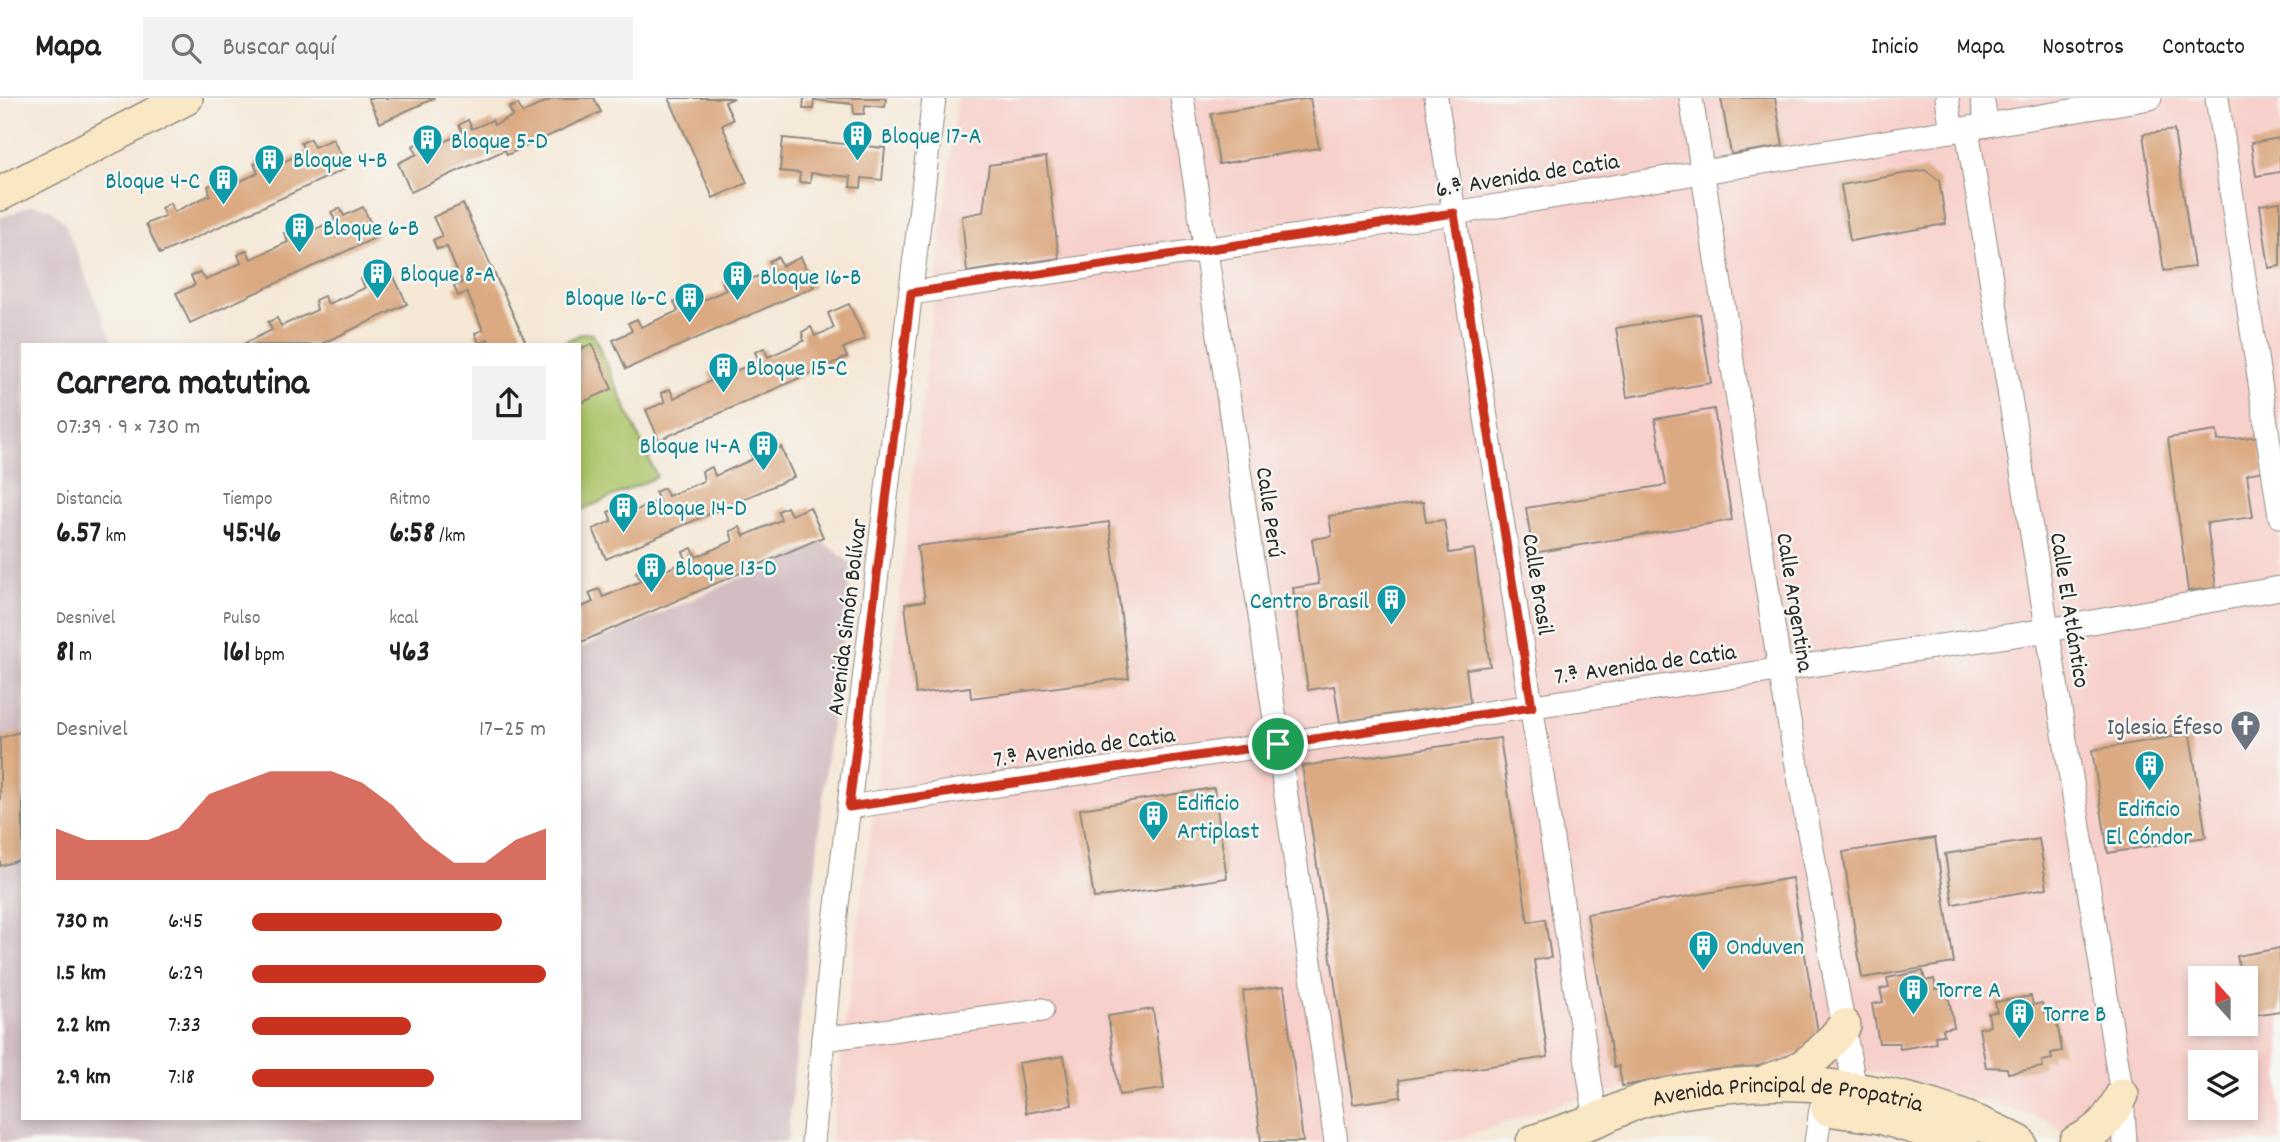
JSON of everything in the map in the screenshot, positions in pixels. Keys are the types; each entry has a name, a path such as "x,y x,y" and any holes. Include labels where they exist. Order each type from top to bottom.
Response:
{"main road":[{"path":"0,194 186,98"},
{"path":"1751,1084 1784,1077 1805,1066 1824,1052 1844,1026"},
{"name":"Avenida Principal de Propatria","path":"1533,1142 1646,1099 1751,1084 1790,1084 1843,1104"},
{"path":"2076,1142 2109,1122 2122,1096"},
{"name":"Avenida Principal de Propatria","path":"1596,1120 1650,1122 1752,1107 1843,1104 1933,1107 1978,1137 2019,1142"}],"street":[{"name":"Avenida Simón Bolívar","path":"813,1142 849,807 934,98"},
{"name":"Calle Perú","path":"1182,98 1336,1142"},
{"name":"Calle Brasil","path":"1436,98 1596,1120"},
{"name":"Calle Argentina","path":"1692,98 1780,670 1844,1026 1843,1104 1816,1142"},
{"path":"1947,98 1969,128"},
{"path":"1969,128 1982,98"},
{"name":"6.ª Avenida de Catia","path":"911,293 1454,213 2150,98"},
{"path":"2217,98 2280,516"},
{"name":"Calle El Atlántico","path":"1969,128 2122,1096 2125,1142"},
{"name":"7.ª Avenida de Catia","path":"849,807 2048,630 2280,588"},
{"path":"823,1039 1042,1010"}],"shaded area":[{"path":"957,98 2280,98 2280,1142 2077,1142 2045,1119 1881,1073 1775,1065 1637,1086 1570,1101 1449,1142 830,1142 887,703"},
{"path":"33,205 50,209 64,222 113,343 21,343 21,1120 581,1120 581,648 823,542 852,564 826,767 787,1142 0,1142 0,218"}],"green space":[{"path":"583,333 593,334 657,477 581,510 581,343 562,343"}],"building":[{"path":"368,98 435,98 380,123"},
{"path":"554,98 594,98 601,112 507,155 505,150 411,192 398,163 417,154 413,146 422,141 426,150 463,133 459,125 468,120 472,129 492,120 494,125 513,116 509,108 518,104 522,113"},
{"path":"669,98 734,98 725,102 733,120 722,125 747,183 713,198"},
{"path":"804,98 886,98 885,107 865,105 864,114 854,114 853,104 814,100 813,109 803,109"},
{"path":"1310,98 1319,148 1219,164 1211,114"},
{"path":"1721,98 1775,98 1783,146 1731,154"},
{"path":"2174,130 2194,267 2164,271 2143,134"},
{"path":"783,138 885,148 882,180 862,178 861,188 850,187 851,177 811,173 810,183 799,182 800,173 780,171"},
{"path":"2280,138 2280,172 2256,176 2251,143"},
{"path":"310,139 314,147 333,139 347,168 160,254 146,224 165,216 161,208 170,203 174,212 210,195 208,186 217,182 221,190 258,173 254,164 263,160 267,169 305,152 301,143"},
{"path":"1046,157 1059,258 967,272 962,216 983,212 989,165"},
{"path":"1925,170 1939,180 1946,224 1850,241 1841,185"},
{"path":"2280,202 2280,266 2269,268 2260,205"},
{"path":"463,204 526,343 489,343 488,339 479,343 475,333 483,330 467,292 458,296 454,286 462,283 447,247 437,249 433,240 442,236 433,217"},
{"path":"363,207 377,237 190,323 176,293 195,285 191,276 200,272 206,280 241,263 238,255 247,250 251,259 288,242 284,233 293,229 297,238 335,220 331,212 340,208 344,216"},
{"path":"778,257 782,266 801,257 814,287 626,369 613,340 632,331 628,323 637,319 641,327 678,311 674,302 684,298 688,307 726,290 722,282 731,278 735,286 773,270 769,261"},
{"path":"371,275 374,283 393,275 407,304 323,343 245,343 272,330 268,322 277,318 281,326 317,310 315,300 324,296 328,304 365,288 361,279"},
{"path":"849,304 865,339 843,348 847,357 659,440 646,410 665,402 661,393 670,389 674,398 711,381 708,373 717,369 721,377 759,361 755,352 764,348 768,357 804,341 802,332 811,327 815,336 834,328 828,313"},
{"path":"1700,314 1711,383 1627,397 1616,328"},
{"path":"592,344 612,389 581,403 581,348"},
{"path":"1714,409 1732,520 1533,553 1526,508 1666,485 1655,419"},
{"path":"2217,431 2218,441 2259,436 2264,471 2247,474 2253,517 2207,523 2216,588 2188,591 2168,438"},
{"path":"758,447 762,455 781,447 794,477 606,559 593,529 612,521 608,512 618,508 621,517 659,500 655,492 664,488 668,496 704,481 702,471 712,467 715,476 753,459 749,451"},
{"name":"Centro Brasil","path":"1423,502 1426,522 1444,520 1449,553 1474,549 1490,666 1466,669 1470,703 1340,722 1334,686 1308,690 1293,588 1319,584 1312,539 1332,536 1329,516"},
{"path":"787,507 791,515 810,507 823,537 581,642 581,607 593,602 589,593 599,589 603,597 641,581 636,572 646,568 650,577 687,561 683,552 692,548 696,557 733,541 730,531 740,527 744,536 781,520 778,511"},
{"path":"1109,522 1129,678 971,698 970,687 916,694 905,604 925,601 917,546"},
{"path":"21,732 21,860 0,866 0,738"},
{"name":"Edificio El Cóndor","path":"2190,734 2206,837 2108,853 2092,750"},
{"path":"1500,738 1528,922 1545,919 1551,958 1534,960 1548,1057 1399,1080 1401,1097 1353,1104 1302,766"},
{"name":"Edificio Artiplast","path":"1214,788 1227,878 1094,898 1080,809"},
{"path":"1935,838 1954,963 1862,978 1843,852"},
{"path":"2039,839 2047,888 1953,904 1945,854"},
{"name":"Onduven","path":"1792,878 1818,1032 1802,1051 1767,1065 1693,1073 1622,1086 1619,1066 1614,1067 1587,914"},
{"path":"2280,948 2280,1011 2258,1014 2258,966 2239,966 2237,956"},
{"name":"Torre A","path":"1923,971 1925,981 1934,979 1936,989 1947,987 1954,1027 1943,1029 1944,1035 1935,1036 1936,1043 1900,1049 1899,1043 1879,1043 1872,1004 1883,1002 1880,989 1889,987 1887,978"},
{"path":"1284,986 1303,1142 1261,1142 1243,991"},
{"name":"Torre B","path":"2031,996 2033,1005 2042,1003 2044,1013 2055,1011 2062,1051 2051,1053 2052,1059 2042,1061 2043,1067 2008,1073 2007,1068 1986,1067 1979,1028 1990,1026 1988,1013 1997,1012 1995,1002"},
{"path":"1153,1009 1164,1089 1119,1095 1108,1016"},
{"path":"1064,1056 1072,1105 1026,1113 1018,1063"}],"place":[{"name":"Bloque 17-A","path":"858,162"},
{"name":"Bloque 5-D","path":"428,167"},
{"name":"Bloque 4-B","path":"270,186"},
{"name":"Bloque 4-C","path":"223,207"},
{"name":"Bloque 6-B","path":"300,254"},
{"name":"Bloque 8-A","path":"377,300"},
{"name":"Bloque 16-B","path":"737,303"},
{"name":"Bloque 16-C","path":"690,324"},
{"name":"Bloque 15-C","path":"723,394"},
{"name":"Bloque 14-A","path":"764,472"},
{"name":"Bloque 14-D","path":"623,534"},
{"name":"Bloque 13-D","path":"652,594"},
{"name":"Centro Brasil","path":"1392,627"},
{"name":"Iglesia Éfeso","path":"2246,753"},
{"name":"Edificio El Cóndor","path":"2149,793"},
{"name":"Edificio Artiplast","path":"1154,843"},
{"name":"Onduven","path":"1703,973"},
{"name":"Torre A","path":"1913,1016"},
{"name":"Torre B","path":"2020,1040"}],"route":[{"path":"1454,213 1532,707 1278,744 849,807 911,293 1454,213"}]}
